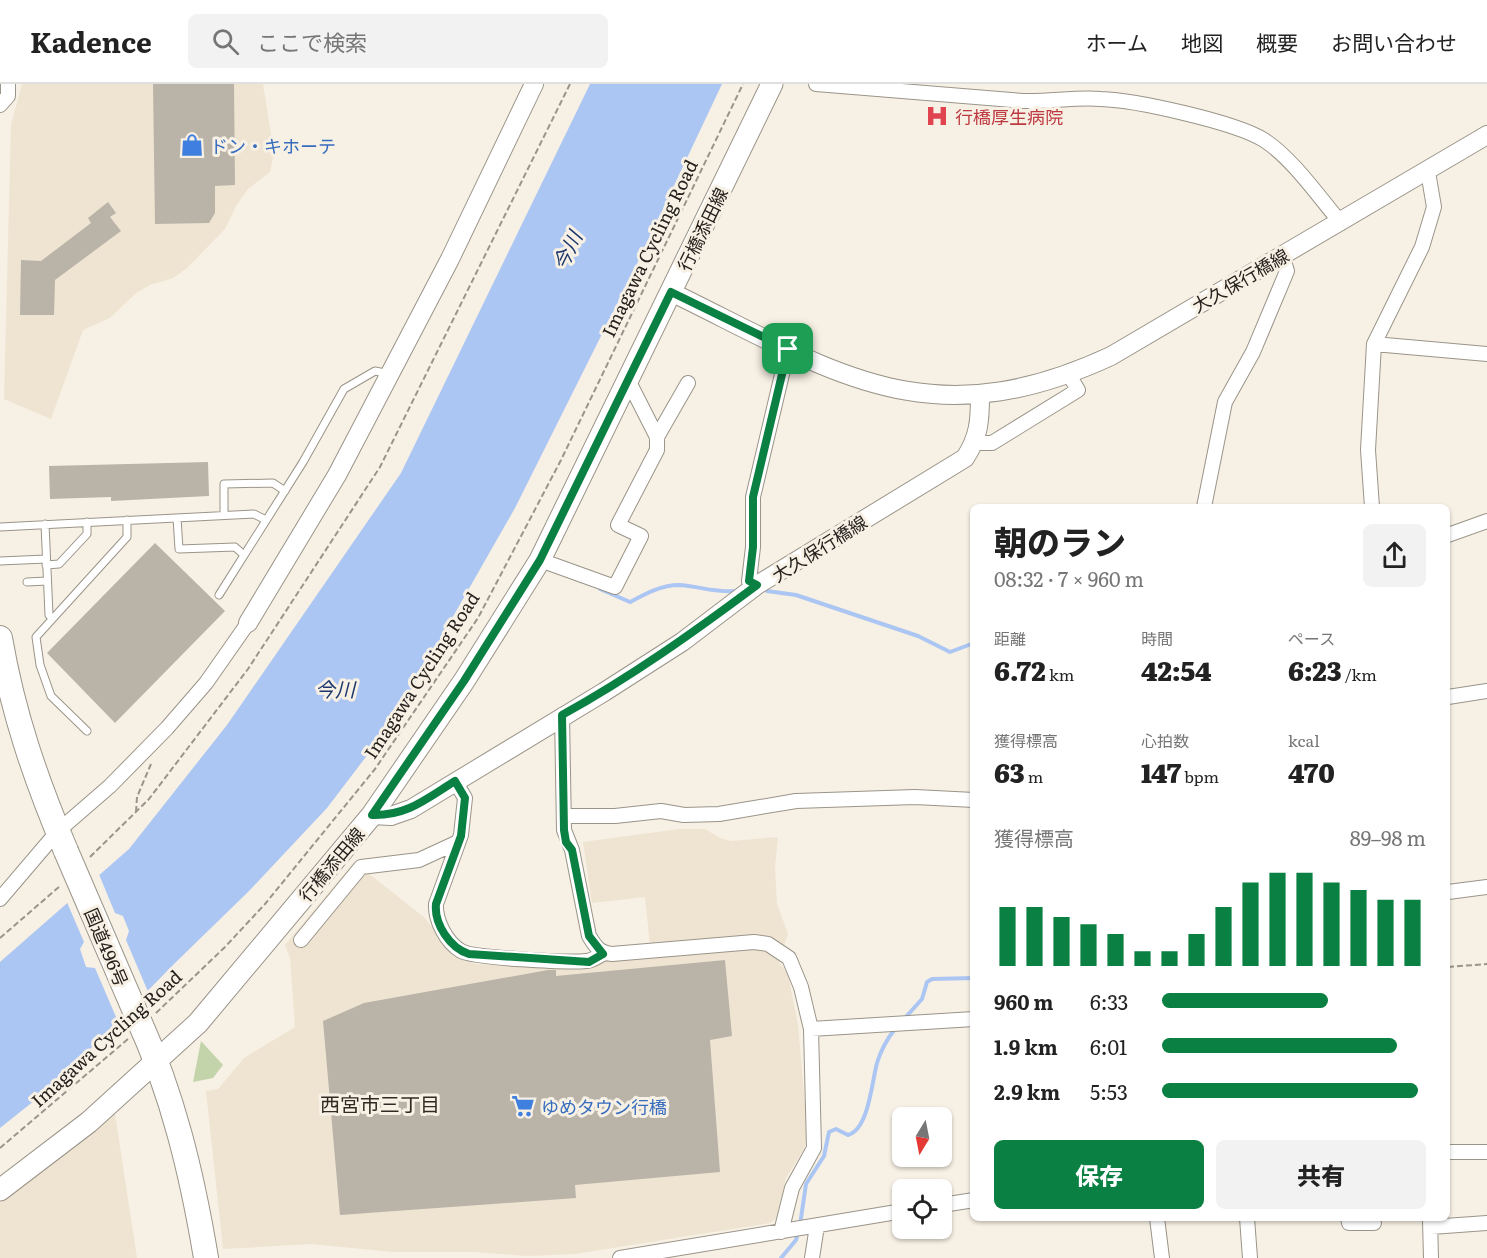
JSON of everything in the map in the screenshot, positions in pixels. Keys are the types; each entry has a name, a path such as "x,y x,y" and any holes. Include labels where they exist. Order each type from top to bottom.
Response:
{"highway":[{"name":"国道496号","path":"0,638 15,716 62,841 157,1060 176,1116 195,1191 206,1258"}],"main road":[{"path":"248,623 337,476 450,259 534,84"},
{"name":"行橋添田線","path":"0,1190 89,1122 198,1023 372,815 464,681 540,560 772,84"},
{"name":"大久保行橋線","path":"671,292 847,376 877,385 942,396 980,396 1022,388 1069,375 1110,356 1341,223 1487,135"},
{"path":"975,442 980,422 980,396"},
{"name":"大久保行橋線","path":"372,815 391,816 411,809 562,715 604,692 682,642 757,585 965,458 975,442"}],"street":[{"path":"0,105 8,96 8,84"},
{"path":"816,84 1023,101 1054,102 1099,98 1126,101 1237,126 1265,140 1300,174 1341,223"},
{"path":"1372,504 1368,450 1374,344 1422,247 1434,207 1428,172"},
{"path":"1205,504 1225,402 1253,352 1287,271 1282,255"},
{"path":"1374,344 1487,354"},
{"path":"757,585 749,581 753,547 753,497 788,349"},
{"path":"975,442 992,443 1078,390 1069,375"},
{"path":"540,560 615,587 641,536 618,525 657,450 657,437 628,380"},
{"path":"657,437 688,383"},
{"path":"1450,534 1487,520"},
{"path":"0,899 62,841 158,737 206,683 248,623"},
{"path":"1450,697 1487,691"},
{"path":"562,715 566,842 572,850 589,936 603,954"},
{"path":"455,781 465,798 458,843 436,904 435,914 439,925 461,951 469,954 589,962 603,954 754,942 768,944 789,958 795,968 811,1029 814,1148 792,1188 781,1232"},
{"path":"564,816 615,816 661,811 684,815 719,814 796,801 915,797 970,800"},
{"path":"301,940 361,867 419,860 458,843"},
{"path":"1450,892 1487,887"},
{"path":"811,1029 970,1019"},
{"path":"1450,1152 1487,1152"},
{"path":"952,1203 970,1201"},
{"path":"627,1258 892,1213"},
{"path":"1158,1221 1162,1258"},
{"path":"1247,1221 1250,1258"},
{"path":"1349,1221 1349,1223 1374,1223"},
{"path":"1431,1258 1430,1222 1487,1222"},
{"path":"812,1258 816,1226"}],"lane":[{"path":"219,595 285,491 344,389 378,370 390,374"},
{"path":"225,515 224,484 273,483 285,491"},
{"path":"0,526 254,514 266,520"},
{"path":"177,518 179,549 235,547 244,555"},
{"path":"87,730 51,696 40,665 36,637 128,537 127,520"},
{"path":"0,561 59,564 87,534 87,522"},
{"path":"45,524 49,615 52,619"},
{"path":"27,582 47,581"}],"path":[{"path":"158,737 160,741 137,797 136,813 149,800 248,669 380,467 570,84"},
{"name":"Imagawa Cycling Road","path":"0,1148 105,1062 141,1022 225,948 266,904 368,778 478,618 561,460 743,84"},
{"path":"1450,967 1487,964"}],"shaded area":[{"path":"22,84 263,84 274,153 270,172 248,189 236,206 225,229 187,268 173,278 150,285 136,293 110,318 83,330 51,419 4,399 11,125"},
{"path":"679,829 705,829 720,838 731,841 778,837 775,867 777,904 788,934 778,961 788,974 798,1025 807,1128 805,1147 786,1178 776,1219 770,1223 575,1254 526,1256 474,1252 393,1252 311,1244 223,1249 206,1091 218,1089 244,1058 295,1027 290,958 285,945 354,862 425,918 450,950 461,959 476,964 583,968 650,945 645,897 592,903 583,842"},
{"path":"113,1101 137,1258 0,1258 0,1190"}],"green space":[{"path":"201,1041 223,1065 213,1078 193,1082"}],"water":[{"name":"今川","path":"590,84 722,84 636,266 515,508 394,720 327,808 249,891 59,1081 0,1128 0,962 129,849 227,725 401,473"}],"pier":[{"path":"98,872 115,913 123,916 129,931 126,940 149,994 119,1024 95,968 86,967 80,949 84,942 66,900"}],"building":[{"path":"153,84 234,84 235,185 215,186 215,213 209,223 155,224"},
{"path":"108,202 116,213 110,217 121,231 55,280 54,315 20,315 21,260 41,261 91,223 88,218"},
{"path":"208,462 209,496 111,501 111,497 50,499 49,466"},
{"path":"155,543 225,611 115,723 47,653"},
{"name":"ゆめタウン行橋","path":"725,960 732,1036 710,1040 720,1172 575,1185 576,1198 340,1215 323,1021 364,1003 548,970 556,970 556,976"}],"waterway":[{"path":"600,589 630,602 653,590 672,585 736,591"},
{"path":"767,591 796,595 918,636 950,652 970,644"},
{"path":"904,1019 922,999 927,982 932,979 970,978"},
{"path":"800,1225 806,1184 824,1156 829,1132 836,1129 848,1135 861,1124 879,1058 884,1045 895,1029"},
{"path":"781,1258 796,1240 798,1232"}],"place":[{"name":"行橋厚生病院","path":"937,116"},
{"name":"ドン・キホーテ","path":"192,145"},
{"name":"ゆめタウン行橋","path":"523,1106"}],"district":[{"name":"西宮市三丁目","path":"380,1103"}],"route":[{"path":"671,292 788,349 753,497 753,547 749,581 757,585 682,642 604,692 562,715 566,842 572,850 589,936 603,954 589,962 469,954 461,951 439,925 435,914 436,904 461,836 465,798 455,781 411,809 391,816 372,815 464,681 540,560 671,292"}]}
